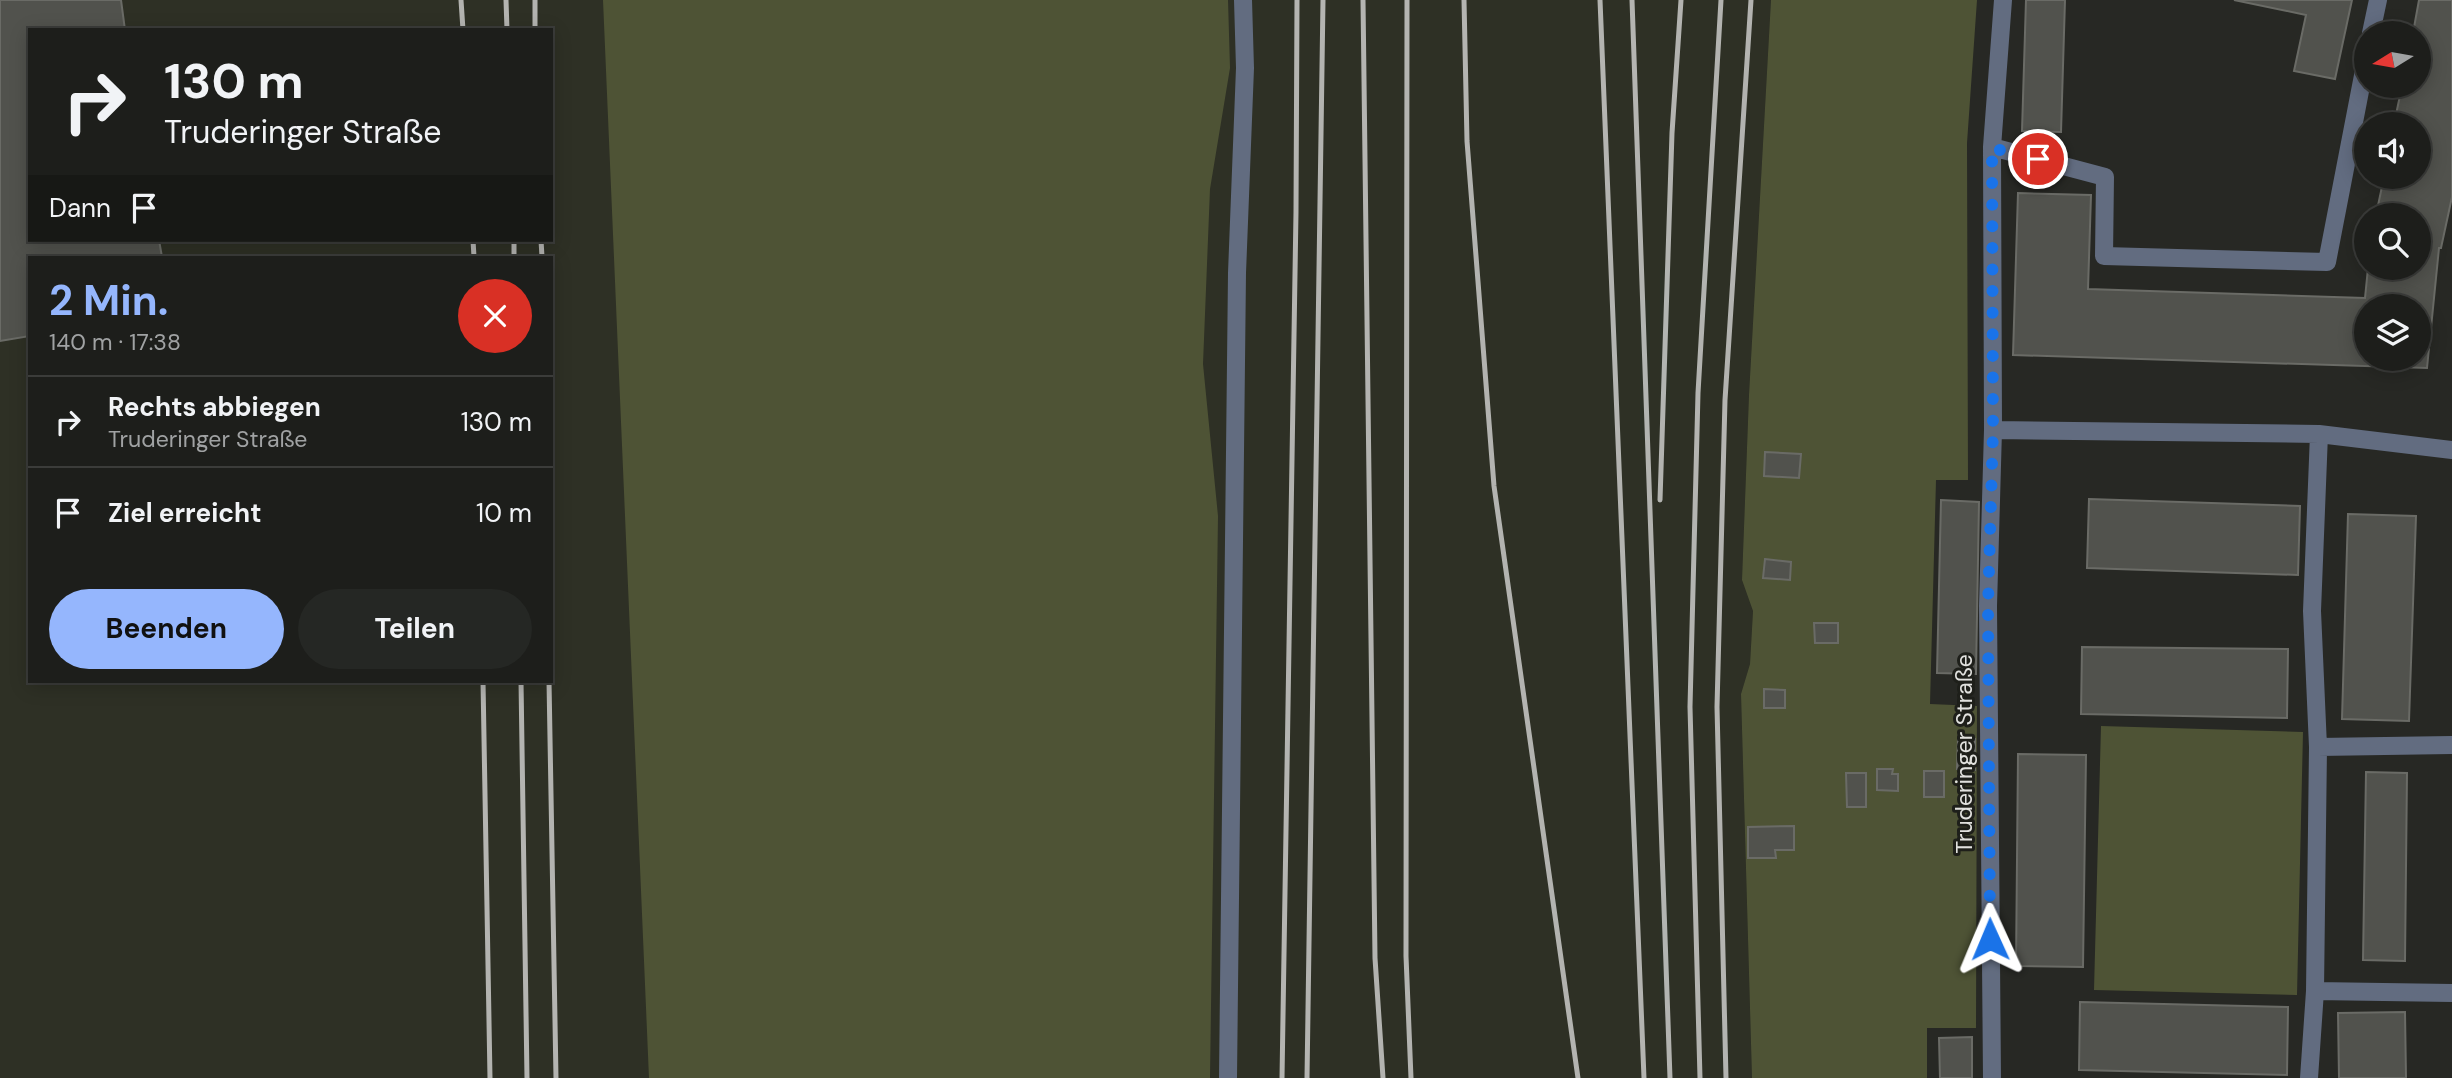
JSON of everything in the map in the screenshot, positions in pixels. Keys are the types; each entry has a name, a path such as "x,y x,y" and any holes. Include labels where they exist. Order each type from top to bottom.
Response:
{"street":[{"path":"1228,1078 1237,273 1245,68 1243,0"},
{"name":"Truderinger Straße","path":"1992,1078 1988,606 1993,430 1992,148 2003,0"},
{"path":"2374,21 2378,0"},
{"path":"1992,148 2105,177 2104,256 2327,262 2359,98"},
{"path":"1993,430 2319,434 2452,450"},
{"path":"2309,1078 2315,991 2318,747 2312,611 2319,434"},
{"path":"2318,747 2452,745"},
{"path":"2315,991 2452,993"}],"shaded area":[{"path":"0,0 1771,0 1749,395 1742,580 1753,611 1750,664 1741,694 1752,1078 0,1078"}],"green space":[{"path":"603,0 1228,0 1230,68 1210,189 1203,364 1218,516 1210,1078 649,1078"},
{"path":"1771,0 1977,0 1967,143 1968,480 1936,480 1930,704 1977,706 1976,1028 1927,1028 1927,1078 1752,1078 1741,694 1750,664 1753,611 1742,580 1749,395"},
{"path":"2101,726 2303,732 2297,995 2094,990"}],"building":[{"path":"0,0 121,0 125,28 28,28 28,242 159,242 162,256 28,256 28,336 0,341"},
{"path":"2026,0 2065,0 2061,132 2022,131"},
{"path":"2234,0 2352,0 2335,79 2294,71 2306,15"},
{"path":"2419,0 2452,0 2452,197 2439,248 2431,328 2431,294 2365,294 2367,280 2431,280 2431,203 2379,203 2381,189 2431,189 2431,112 2397,112 2399,98 2431,98 2431,21 2415,21"},
{"path":"2018,193 2091,195 2088,289 2354,298 2354,366 2013,355"},
{"path":"1765,452 1801,454 1799,478 1764,476"},
{"path":"2089,499 2300,506 2298,575 2087,568"},
{"path":"1941,500 1979,502 1976,674 1937,673"},
{"path":"2348,514 2416,516 2409,721 2342,719"},
{"path":"1765,559 1791,562 1790,580 1763,578"},
{"path":"1814,623 1838,623 1838,643 1815,643"},
{"path":"2082,647 2288,649 2287,718 2081,714"},
{"path":"1764,689 1785,690 1785,708 1764,708"},
{"path":"1958,739 1975,739 1975,770 1957,769"},
{"path":"2018,754 2086,755 2083,967 2016,966"},
{"path":"1877,769 1893,769 1892,774 1898,774 1898,791 1877,790"},
{"path":"1924,771 1944,771 1944,797 1924,797"},
{"path":"2366,772 2407,773 2405,961 2363,960"},
{"path":"1846,773 1866,773 1866,807 1847,807"},
{"path":"1794,826 1794,850 1775,850 1776,858 1748,858 1748,827"},
{"path":"2080,1002 2288,1007 2287,1075 2079,1070"},
{"path":"2405,1012 2406,1078 2339,1078 2338,1013"},
{"path":"1972,1037 1972,1078 1940,1078 1939,1038"}],"railway":[{"path":"461,0 463,28"},
{"path":"506,0 507,28"},
{"path":"535,0 535,28"},
{"path":"1282,1078 1297,0"},
{"path":"1307,1078 1323,0"},
{"path":"1363,0 1375,958 1383,1078"},
{"path":"1407,0 1406,956 1411,1078"},
{"path":"1464,0 1467,141 1494,486 1578,1078"},
{"path":"1600,0 1644,1078"},
{"path":"1632,0 1670,1078"},
{"path":"1660,500 1672,133 1681,0"},
{"path":"1700,1078 1690,707 1698,393 1721,0"},
{"path":"1726,1078 1717,707 1725,400 1751,0"},
{"path":"473,242 474,256"},
{"path":"514,242 514,256"},
{"path":"541,242 542,256"},
{"path":"483,683 490,1078"},
{"path":"521,683 527,1078"},
{"path":"549,683 556,1078"}],"route":[{"path":"1990,939 1988,606 1993,430 1992,148 2038,159"}]}
